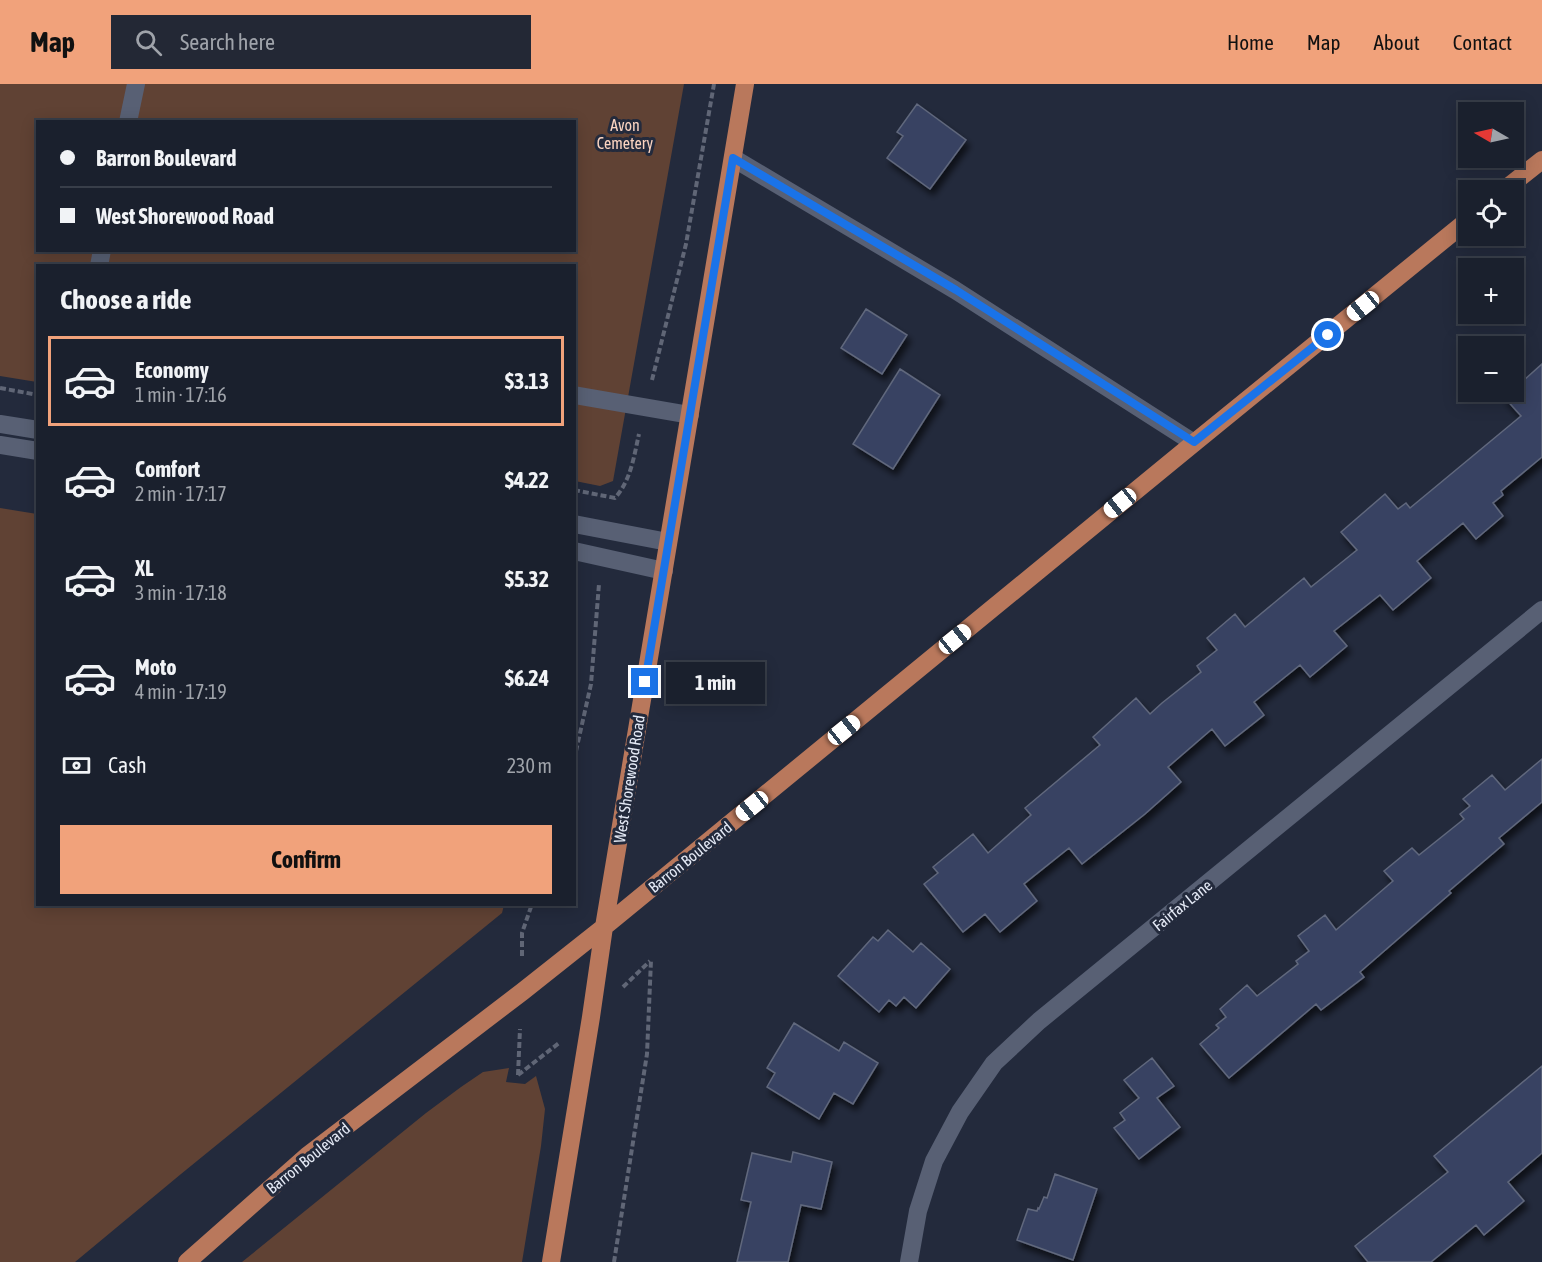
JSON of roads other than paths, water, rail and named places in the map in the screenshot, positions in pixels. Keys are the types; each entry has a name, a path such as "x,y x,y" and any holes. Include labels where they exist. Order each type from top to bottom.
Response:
{"main road":[{"name":"West Shorewood Road","path":"550,1262 745,84"},
{"path":"1517,180 1542,160"},
{"name":"Barron Boulevard","path":"187,1262 307,1156 604,927 1458,228"}],"street":[{"path":"128,120 136,84"},
{"path":"733,158 956,290 1194,442"},
{"path":"576,395 690,415"},
{"path":"0,423 36,430"},
{"path":"0,446 36,451"},
{"path":"576,524 669,542"},
{"path":"576,551 664,571"},
{"name":"Fairfax Lane","path":"909,1262 918,1210 934,1161 960,1112 994,1064 1039,1021 1542,610"}],"park label":[{"name":"Avon Cemetery","path":"625,134"}]}
